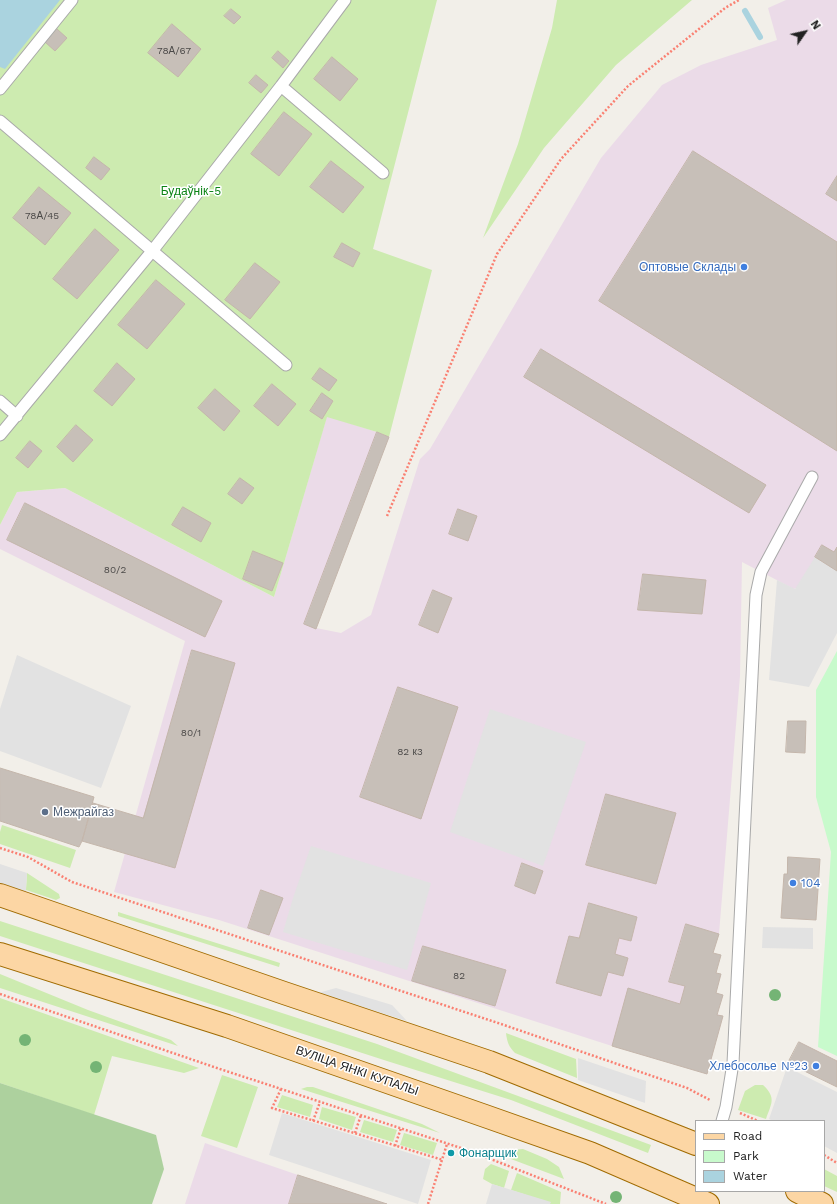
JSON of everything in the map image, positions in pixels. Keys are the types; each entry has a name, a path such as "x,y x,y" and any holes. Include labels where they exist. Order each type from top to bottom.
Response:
{"main road":[{"path":"0,894 269,988 489,1062 695,1144"},
{"name":"ВУЛІЦА ЯНКІ КУПАЛЫ","path":"0,954 234,1028 470,1110 590,1153 700,1198"},
{"path":"798,1192 822,1204"}],"lane":[{"path":"0,88 72,0"},
{"path":"0,435 153,250 281,86 345,0"},
{"path":"281,86 383,173"},
{"path":"0,121 286,365"},
{"path":"0,401 17,416"},
{"path":"722,1120 726,1107 733,1063 756,594 761,572 812,478"}],"path":[{"path":"387,516 497,254 561,159 628,86 725,8 739,0"},
{"path":"0,848 28,857 72,882 533,1035 687,1088 756,1120"},
{"path":"0,994 470,1151 606,1204"},
{"path":"281,1089 272,1108 442,1160"},
{"path":"313,1121 320,1102"},
{"path":"355,1133 361,1115"},
{"path":"395,1146 401,1128"},
{"path":"428,1204 447,1144"},
{"path":"825,1156 837,1163"}],"shaded area":[{"path":"786,0 837,0 837,571 794,589 742,562 740,676 719,934 713,953 716,973 721,974 716,993 723,995 717,1014 723,1016 707,1074 612,1046 219,920 114,892 185,641 0,549 0,525 17,492 65,488 274,597 327,416 377,432 389,437 316,628 341,633 371,615 420,459 430,449 601,158 662,85 701,65 777,40 768,8"},
{"path":"815,557 837,571 837,633 809,687 769,680 777,580 795,589"},
{"path":"17,655 131,706 101,788 0,751 0,709"},
{"path":"490,709 586,742 543,866 450,832"},
{"path":"311,846 431,883 407,970 283,932"},
{"path":"0,864 27,873 25,903 0,895"},
{"path":"763,927 813,928 813,949 762,948"},
{"path":"336,988 392,1005 407,1021 318,993"},
{"path":"578,1058 646,1081 645,1103 578,1080"},
{"path":"787,1067 837,1092 837,1153 825,1147 825,1120 769,1119"},
{"path":"282,1113 431,1160 418,1204 269,1155"},
{"path":"205,1143 298,1175 387,1204 185,1204"},
{"path":"492,1184 551,1202 550,1204 486,1204"}],"green space":[{"name":"Будаўнік-5","path":"0,0 437,0 373,249 432,270 389,437 327,417 274,597 65,488 17,492 0,525"},
{"path":"557,0 692,0 616,65 544,148 483,238 518,144 552,28"},
{"path":"837,651 837,1056 818,1047 831,852 816,797 816,690"},
{"path":"2,825 76,850 70,868 0,844 0,832"},
{"path":"27,873 59,894 60,898 56,900 26,890"},
{"path":"118,912 280,963 279,967 118,916"},
{"path":"0,921 377,1044 651,1145 648,1153 511,1100 0,936"},
{"path":"0,974 88,1010 171,1040 178,1046 0,988"},
{"path":"0,998 199,1068 184,1073 112,1056 94,1115 0,1083"},
{"path":"506,1033 576,1059 577,1078 515,1053 511,1049"},
{"path":"222,1075 258,1087 237,1148 201,1136"},
{"path":"0,1083 156,1135 164,1169 152,1204 0,1204"},
{"path":"755,1085 763,1085 770,1094 772,1101 766,1119 738,1110 745,1091"},
{"path":"313,1087 422,1124 440,1133 301,1089"},
{"path":"282,1095 313,1105 310,1117 277,1107"},
{"path":"322,1107 356,1117 352,1130 319,1119"},
{"path":"364,1120 397,1130 393,1142 360,1132"},
{"path":"404,1133 437,1143 433,1155 400,1145"},
{"path":"523,1149 547,1159 559,1167 564,1179 503,1156 511,1150"},
{"path":"491,1164 509,1171 504,1188 483,1179 485,1169"},
{"path":"825,1170 837,1176 837,1192 825,1186"},
{"path":"517,1173 561,1192 560,1204 550,1204 511,1190"}],"water":[{"path":"0,0 60,0 5,69 0,67"}],"building":[{"path":"231,9 241,17 234,24 224,16"},
{"path":"172,24 201,49 178,77 148,53"},
{"path":"57,29 67,38 55,51 45,42"},
{"path":"278,51 289,61 283,68 272,58"},
{"path":"332,57 358,79 340,101 314,79"},
{"path":"256,75 268,85 261,93 249,83"},
{"path":"284,112 312,134 279,176 251,154"},
{"path":"693,151 837,242 837,451 599,301"},
{"path":"94,157 110,169 101,180 86,168"},
{"path":"331,161 364,187 343,213 310,187"},
{"path":"837,176 837,201 826,194"},
{"path":"39,187 71,213 45,245 13,218"},
{"path":"95,229 119,250 77,299 53,279"},
{"path":"342,243 360,253 353,267 334,257"},
{"path":"255,263 280,282 250,319 225,300"},
{"path":"156,280 185,304 147,349 118,325"},
{"path":"541,349 766,485 749,513 524,377"},
{"path":"117,363 135,379 112,406 94,391"},
{"path":"320,368 337,380 329,391 312,379"},
{"path":"272,384 296,404 278,426 254,406"},
{"path":"215,389 240,411 224,431 198,408"},
{"path":"322,393 333,401 322,419 310,411"},
{"path":"76,425 93,440 73,462 57,447"},
{"path":"377,432 389,437 316,629 304,624"},
{"path":"30,441 42,451 28,468 16,458"},
{"path":"240,478 254,488 242,504 228,494"},
{"path":"25,503 222,601 205,637 7,540"},
{"path":"183,507 211,523 201,542 172,525"},
{"path":"458,509 477,516 468,541 449,534"},
{"path":"822,545 834,552 837,547 837,571 815,557"},
{"path":"253,551 283,563 272,591 243,579"},
{"path":"643,574 706,580 702,614 638,610"},
{"path":"433,590 452,598 438,633 419,625"},
{"path":"192,650 235,663 175,868 82,841 93,803 143,818"},
{"path":"398,687 458,707 421,819 360,797"},
{"path":"788,721 806,721 805,753 786,752"},
{"name":"Межрайгаз","path":"0,768 94,797 79,847 0,821"},
{"path":"606,794 676,813 656,884 586,865"},
{"path":"788,857 820,859 816,920 781,918 784,874 787,874"},
{"path":"522,863 543,871 535,894 515,886"},
{"path":"261,890 283,898 269,935 248,928"},
{"path":"589,903 637,917 631,941 619,938 615,954 628,958 623,976 608,972 601,996 556,983 569,936 579,938"},
{"path":"686,924 719,934 713,953 721,955 716,973 721,974 716,993 723,995 717,1015 723,1016 707,1074 612,1046 628,988 680,1004 685,986 669,982"},
{"path":"423,946 506,970 495,1006 412,981"},
{"name":"Хлебосолье №23","path":"799,1042 837,1061 837,1087 788,1063"},
{"path":"298,1175 387,1204 289,1204"}],"waterway":[{"path":"745,11 760,37"}],"place":[{"name":"Оптовые Склады","path":"744,267"},
{"name":"Межрайгаз","path":"45,812"},
{"name":"104","path":"793,883"},
{"name":"Хлебосолье №23","path":"816,1066"},
{"name":"Фонарщик","path":"451,1153"}]}
